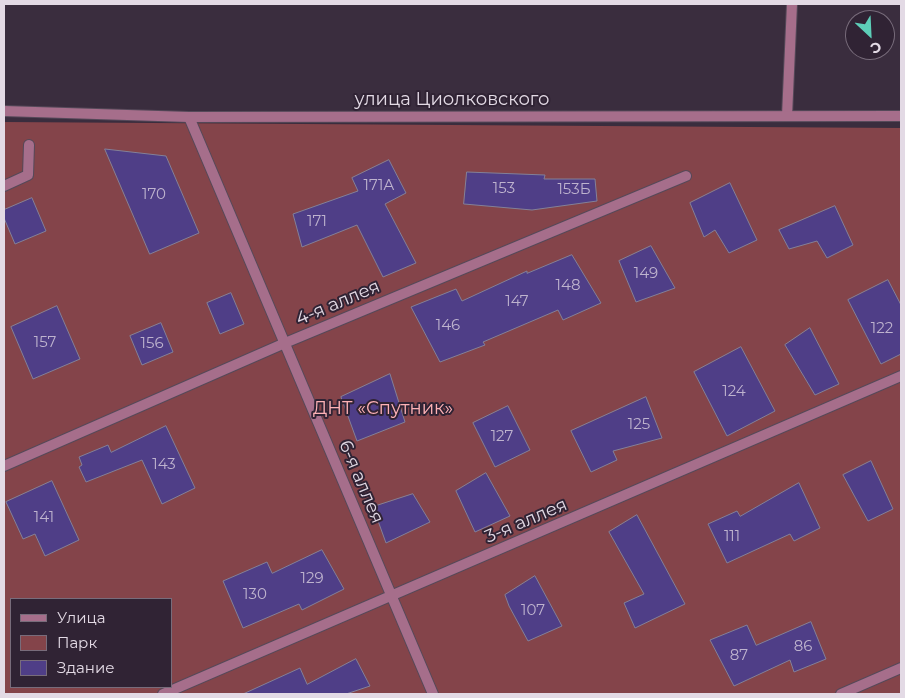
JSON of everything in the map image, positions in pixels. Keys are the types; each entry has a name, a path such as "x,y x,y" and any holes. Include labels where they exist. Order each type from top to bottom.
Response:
{"street":[{"path":"788,116 792,4"},
{"name":"улица Циолковского","path":"4,112 189,117 901,116"},
{"name":"6-я аллея","path":"189,117 433,694"},
{"path":"4,186 28,175 29,145"},
{"name":"4-я аллея","path":"4,466 285,343 686,176"},
{"name":"3-я аллея","path":"163,694 901,376"},
{"path":"841,694 901,668"}],"green space":[{"name":"ДНТ «Спутник»","path":"4,122 901,128 901,694 4,694"}],"building":[{"path":"105,149 166,156 199,233 150,254"},
{"path":"389,160 406,193 385,204 416,263 383,277 357,225 302,247 293,214 358,191 352,178"},
{"path":"467,172 545,175 544,179 595,179 597,201 532,210 464,204"},
{"path":"730,183 757,240 729,253 715,230 704,237 690,203"},
{"path":"32,198 46,231 15,244 4,218 4,210"},
{"path":"835,206 853,245 827,258 817,241 789,249 779,230"},
{"path":"651,246 675,288 636,302 619,261"},
{"path":"572,255 601,303 563,320 558,310 483,342 485,345 440,362 411,307 456,289 462,301 527,271 527,273"},
{"path":"888,280 901,305 901,354 881,364 848,300"},
{"path":"231,293 244,324 220,334 207,303"},
{"path":"57,306 80,359 33,379 11,327"},
{"path":"161,323 173,352 142,365 130,336"},
{"path":"810,328 839,384 815,395 785,345"},
{"path":"741,347 775,411 727,436 694,372"},
{"path":"390,374 405,422 357,441 341,397"},
{"path":"646,397 662,438 613,451 617,460 591,472 571,431"},
{"path":"508,406 530,450 495,467 473,423"},
{"path":"166,426 195,488 162,504 142,460 86,482 79,467 82,465 79,457 108,445 111,452"},
{"path":"871,461 893,509 868,521 843,475"},
{"path":"486,473 510,516 475,532 456,491"},
{"path":"52,481 79,540 45,556 35,534 23,539 6,502"},
{"path":"799,483 820,528 794,541 790,534 727,563 708,524 737,511 740,516"},
{"path":"413,494 430,522 386,543 373,507"},
{"path":"637,515 685,604 635,628 624,603 644,594 609,532"},
{"path":"322,550 344,589 302,610 299,604 243,628 223,581 267,562 272,573"},
{"path":"535,576 562,626 528,641 505,595"},
{"path":"811,622 826,659 794,672 790,660 734,686 710,640 747,625 756,645"},
{"path":"356,659 370,686 346,694 243,694 300,668 307,684"}]}
